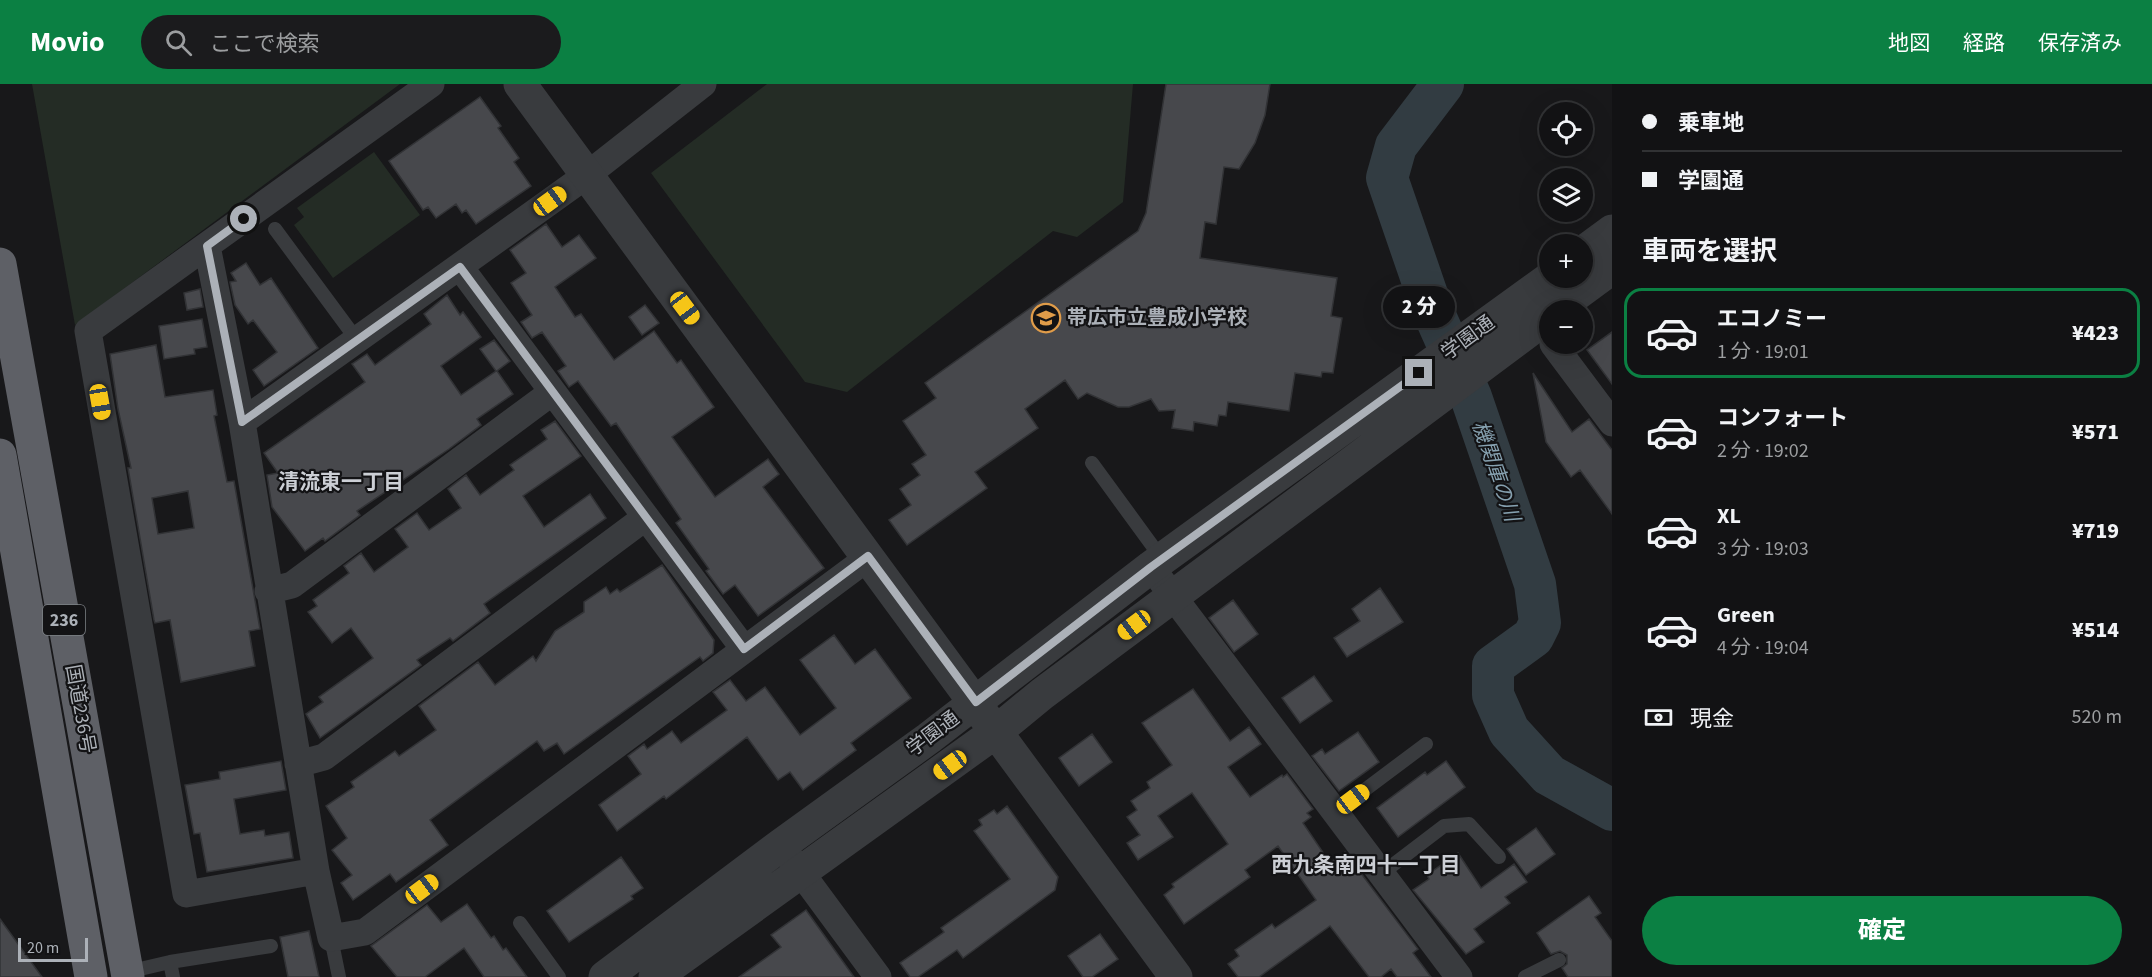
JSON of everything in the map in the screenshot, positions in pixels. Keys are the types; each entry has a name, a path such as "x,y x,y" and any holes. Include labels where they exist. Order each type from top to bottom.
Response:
{"highway":[{"name":"国道236号","path":"0,264 118,975"},
{"name":"国道236号","path":"0,455 91,977"}],"street":[{"path":"316,871 186,894 88,331 431,84"},
{"path":"520,84 1176,977"},
{"path":"242,422 586,175 703,84"},
{"path":"1593,245 1612,231"},
{"path":"207,246 242,422 268,591 316,871 331,938 365,932 868,556"},
{"path":"460,267 551,393 744,649"},
{"name":"学園通","path":"1572,300 1612,268"},
{"name":"学園通","path":"605,977 976,702 1157,563 1485,326 1539,322"},
{"name":"学園通","path":"655,977 997,731 1171,597 1428,405 1539,326"},
{"path":"1566,354 1612,423"},
{"path":"268,591 292,585 551,393"},
{"path":"298,764 324,757 646,517"},
{"path":"1157,563 1171,597 1459,977"},
{"path":"781,845 878,977"}],"lane":[{"path":"275,229 357,340"},
{"path":"1092,463 1157,563"},
{"path":"1335,813 1425,744"},
{"path":"1381,874 1444,826 1469,824 1499,857"},
{"path":"520,923 559,977"},
{"path":"331,938 339,977"},
{"path":"118,975 170,962 271,946"},
{"path":"1525,977 1559,960"},
{"path":"170,962 173,977"}],"shaded area":[{"path":"32,84 400,84 75,325"},
{"path":"767,84 1133,84 1123,202 1077,237 1053,231 847,392 805,382 651,173"},
{"path":"374,152 420,215 333,278 294,225 304,217 297,208"}],"building":[{"path":"1166,84 1270,84 1265,115 1255,143 1239,169 1224,167 1216,224 1205,222 1200,258 1337,278 1331,316 1342,318 1333,373 1322,372 1321,377 1295,373 1289,411 1228,402 1226,416 1219,415 1217,426 1194,422 1193,431 1172,428 1175,410 1159,411 1151,399 1129,407 1118,407 1087,393 1078,399 1065,380 1025,409 1038,428 975,472 987,488 907,545 889,520 911,505 900,489 920,475 912,464 926,455 903,421 936,398 925,383 1138,231 1146,213"},
{"path":"480,97 501,126 498,128 519,158 514,162 531,186 476,224 466,210 462,213 456,204 436,218 428,207 423,210 389,161"},
{"path":"546,224 562,247 579,235 596,258 555,287 575,317 581,314 614,360 654,331 677,363 681,360 714,407 672,437 715,497 768,459 779,474 763,487 824,568 758,616 735,585 723,594 706,571 709,569 676,523 681,519 616,423 611,426 578,381 569,387 558,371 566,366 542,332 532,338 521,322 532,315 511,283 526,273 510,250"},
{"path":"246,263 260,285 271,278 318,348 264,386 253,370 277,352 253,320 248,324 235,305 230,282 236,281 231,273"},
{"path":"200,289 203,307 187,310 184,293"},
{"path":"447,295 460,315 463,312 481,337 441,366 461,395 496,371 480,349 494,340 510,361 497,371 513,394 477,419 481,425 357,511 360,515 325,541 323,538 305,551 272,507 267,475 278,473 264,453 365,382 352,364 367,354 375,365 431,324 424,314"},
{"path":"645,305 659,323 642,335 629,317"},
{"path":"202,319 207,347 194,349 195,354 164,359 159,326"},
{"path":"1612,332 1612,384 1590,354 1593,354 1593,346"},
{"path":"156,345 165,397 213,390 217,415 214,416 227,482 234,481 260,629 249,631 255,666 181,682 170,620 155,623 154,620 128,468 131,468 118,409 110,354","holes":["188,491 194,528 158,534 152,498"]},
{"path":"1533,373 1572,432 1589,419 1612,450 1612,514 1580,470 1571,477 1546,442"},
{"path":"555,421 581,456 523,496 544,527 590,494 606,518 484,604 490,613 453,641 450,638 417,660 421,665 320,738 306,714 323,702 319,697 373,658 351,628 332,643 308,612 317,606 313,600 349,573 344,566 361,553 374,572 408,547 395,529 417,513 429,530 461,508 448,489 466,475 480,495 514,470 510,465 547,439 541,430"},
{"path":"662,565 714,640 713,653 703,661 700,657 564,754 557,743 544,751 537,741 430,820 448,845 396,882 390,874 353,900 341,883 352,875 332,850 347,838 326,806 354,787 351,782 395,751 399,756 436,730 419,706 478,662 495,685 533,656 536,661 555,631 584,612 584,602 606,587 610,594 617,589 620,592"},
{"path":"1380,588 1403,622 1347,657 1334,638 1360,621 1352,609"},
{"path":"1233,600 1258,634 1234,652 1209,618"},
{"path":"834,635 855,664 875,649 911,698 851,743 856,750 803,790 790,772 778,780 747,737 666,799 664,796 617,831 599,805 641,774 628,756 644,744 647,749 672,731 681,743 727,710 713,692 730,680 746,701 765,687 800,735 836,708 800,660"},
{"path":"1314,676 1332,701 1300,723 1282,698"},
{"path":"1193,689 1230,741 1249,727 1261,744 1228,767 1250,797 1287,774 1313,809 1307,813 1311,817 1303,823 1330,863 1345,852 1418,949 1413,953 1431,977 1397,977 1391,969 1381,977 1369,977 1330,926 1259,977 1238,977 1228,964 1239,956 1235,950 1272,924 1275,928 1316,900 1278,846 1245,870 1250,877 1184,924 1164,895 1174,887 1172,884 1228,844 1192,793 1158,816 1173,837 1138,860 1127,843 1140,835 1127,817 1137,810 1131,801 1150,788 1147,782 1172,765 1142,723"},
{"path":"1358,732 1379,762 1339,791 1312,756 1322,749 1325,754"},
{"path":"1092,734 1112,762 1079,786 1059,758"},
{"path":"281,761 286,790 234,799 240,834 264,830 265,836 289,832 293,858 207,872 200,833 194,834 185,785 220,779 219,772"},
{"path":"1446,761 1465,787 1398,837 1377,808 1425,772 1427,775"},
{"path":"1007,806 1058,877 1055,890 963,958 957,950 918,977 910,977 900,963 944,932 941,928 1010,879 974,831 982,825 979,820 994,810 997,814"},
{"path":"1536,828 1555,854 1526,875 1507,849"},
{"path":"1458,853 1481,888 1514,864 1527,882 1505,897 1510,903 1474,929 1484,942 1466,954 1413,890 1429,879 1427,875"},
{"path":"621,857 643,888 631,896 633,899 569,942 547,911"},
{"path":"1589,896 1601,913 1595,917 1612,941 1612,977 1568,977 1562,968 1567,964 1567,955 1560,951 1551,954 1537,933"},
{"path":"467,904 491,938 494,936 503,950 506,948 527,977 484,977 464,948 425,977 397,977 371,946 427,905 441,922"},
{"path":"806,910 854,977 739,977 781,947 771,935"},
{"path":"0,919 42,977 0,977"},
{"path":"309,931 319,977 288,977 280,937"},
{"path":"1100,934 1118,959 1092,977 1083,977 1068,956"}],"waterway":[{"name":"機関庫の川","path":"1443,84 1396,146 1387,178 1432,309 1471,397 1535,584 1540,623 1533,637 1493,666 1493,695 1509,731 1549,775 1612,810"}],"place":[{"name":"帯広市立豊成小学校","path":"1046,318"}],"district":[{"name":"清流東一丁目","path":"341,482"},
{"name":"西九条南四十一丁目","path":"1366,865"}],"route":[{"path":"244,219 207,246 242,422 460,267 551,393 744,649 868,556 976,702 1151,567 1419,373"}]}
